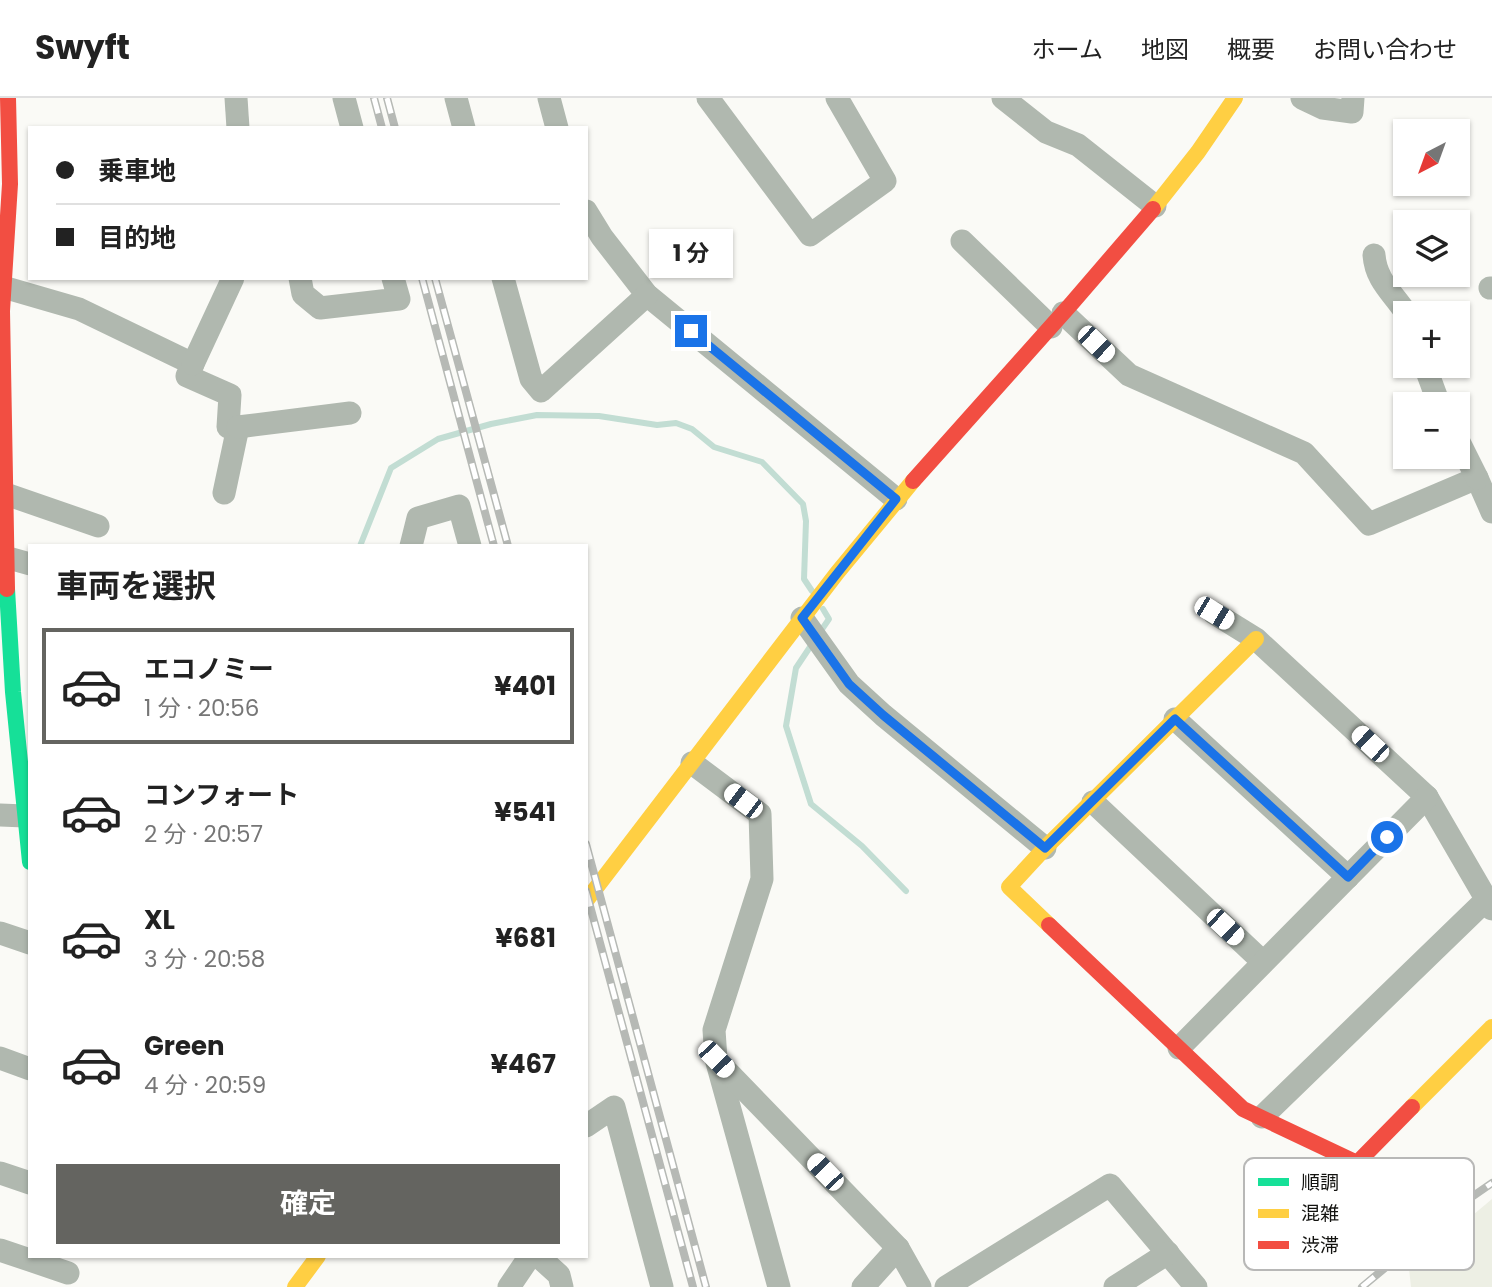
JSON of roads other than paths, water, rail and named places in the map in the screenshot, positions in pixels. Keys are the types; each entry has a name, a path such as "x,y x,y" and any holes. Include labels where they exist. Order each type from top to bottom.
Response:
{"street":[{"path":"8,98 10,184 1,311 2,481 5,557 19,630 7,692 28,844"},
{"path":"236,98 238,126"},
{"path":"344,98 351,126"},
{"path":"456,98 463,126"},
{"path":"549,98 556,126"},
{"path":"708,98 810,235 885,181 837,98"},
{"path":"1003,98 1046,132 1078,145 1155,206"},
{"path":"588,898 896,499 1155,206 1211,134 1235,98"},
{"path":"1302,98 1323,108 1352,112 1353,98"},
{"path":"588,214 602,237 647,295 896,499"},
{"path":"962,240 1057,320 1129,375 1304,453 1369,524 1478,478"},
{"path":"1374,255 1375,270 1396,301"},
{"path":"232,280 187,376 230,395 228,427 349,413"},
{"path":"300,280 303,294 320,308 399,299 394,280"},
{"path":"504,280 531,379 541,391 647,295"},
{"path":"3,287 79,309 193,364"},
{"path":"223,493 238,427"},
{"path":"1470,463 1492,512"},
{"path":"2,481 98,526"},
{"path":"412,544 418,519 459,506 469,544"},
{"path":"5,557 28,563"},
{"path":"1214,613 1256,639 1427,797 1490,902 1262,1117"},
{"path":"802,618 849,684 1045,848"},
{"path":"1256,639 1009,887 1243,1109 1346,1158"},
{"path":"1175,719 1348,877"},
{"path":"692,763 760,814 762,879 714,1030 716,1059 779,1287"},
{"path":"1179,1048 1427,797"},
{"path":"1093,802 1262,962"},
{"path":"0,815 25,816"},
{"path":"0,933 28,942"},
{"path":"1361,1158 1492,1027"},
{"path":"0,1058 28,1068"},
{"path":"716,1059 898,1248 920,1287"},
{"path":"588,1125 614,1107 662,1287"},
{"path":"0,1173 28,1182"},
{"path":"946,1287 1110,1185 1196,1287"},
{"path":"863,1287 898,1248"},
{"path":"0,1250 67,1272"},
{"path":"1115,1287 1168,1253"},
{"path":"295,1287 317,1258"},
{"path":"509,1287 529,1258"},
{"path":"540,1258 559,1275 562,1287"}],"waterway":[{"path":"361,544 391,468 438,439 537,415 599,416 657,425 676,423 692,429 714,447 762,462 803,504 806,521 804,579 812,591"},
{"path":"818,635 829,619 823,609"},
{"path":"812,644 796,668 786,726 811,804 862,846 906,891"}],"railway":[{"path":"374,98 381,126"},
{"path":"387,98 394,126"},
{"path":"423,280 493,544"},
{"path":"436,280 507,544"},
{"path":"588,851 706,1287"},
{"path":"588,898 693,1287"},
{"path":"1474,1195 1492,1183"},
{"path":"1362,1287 1382,1270"}]}
